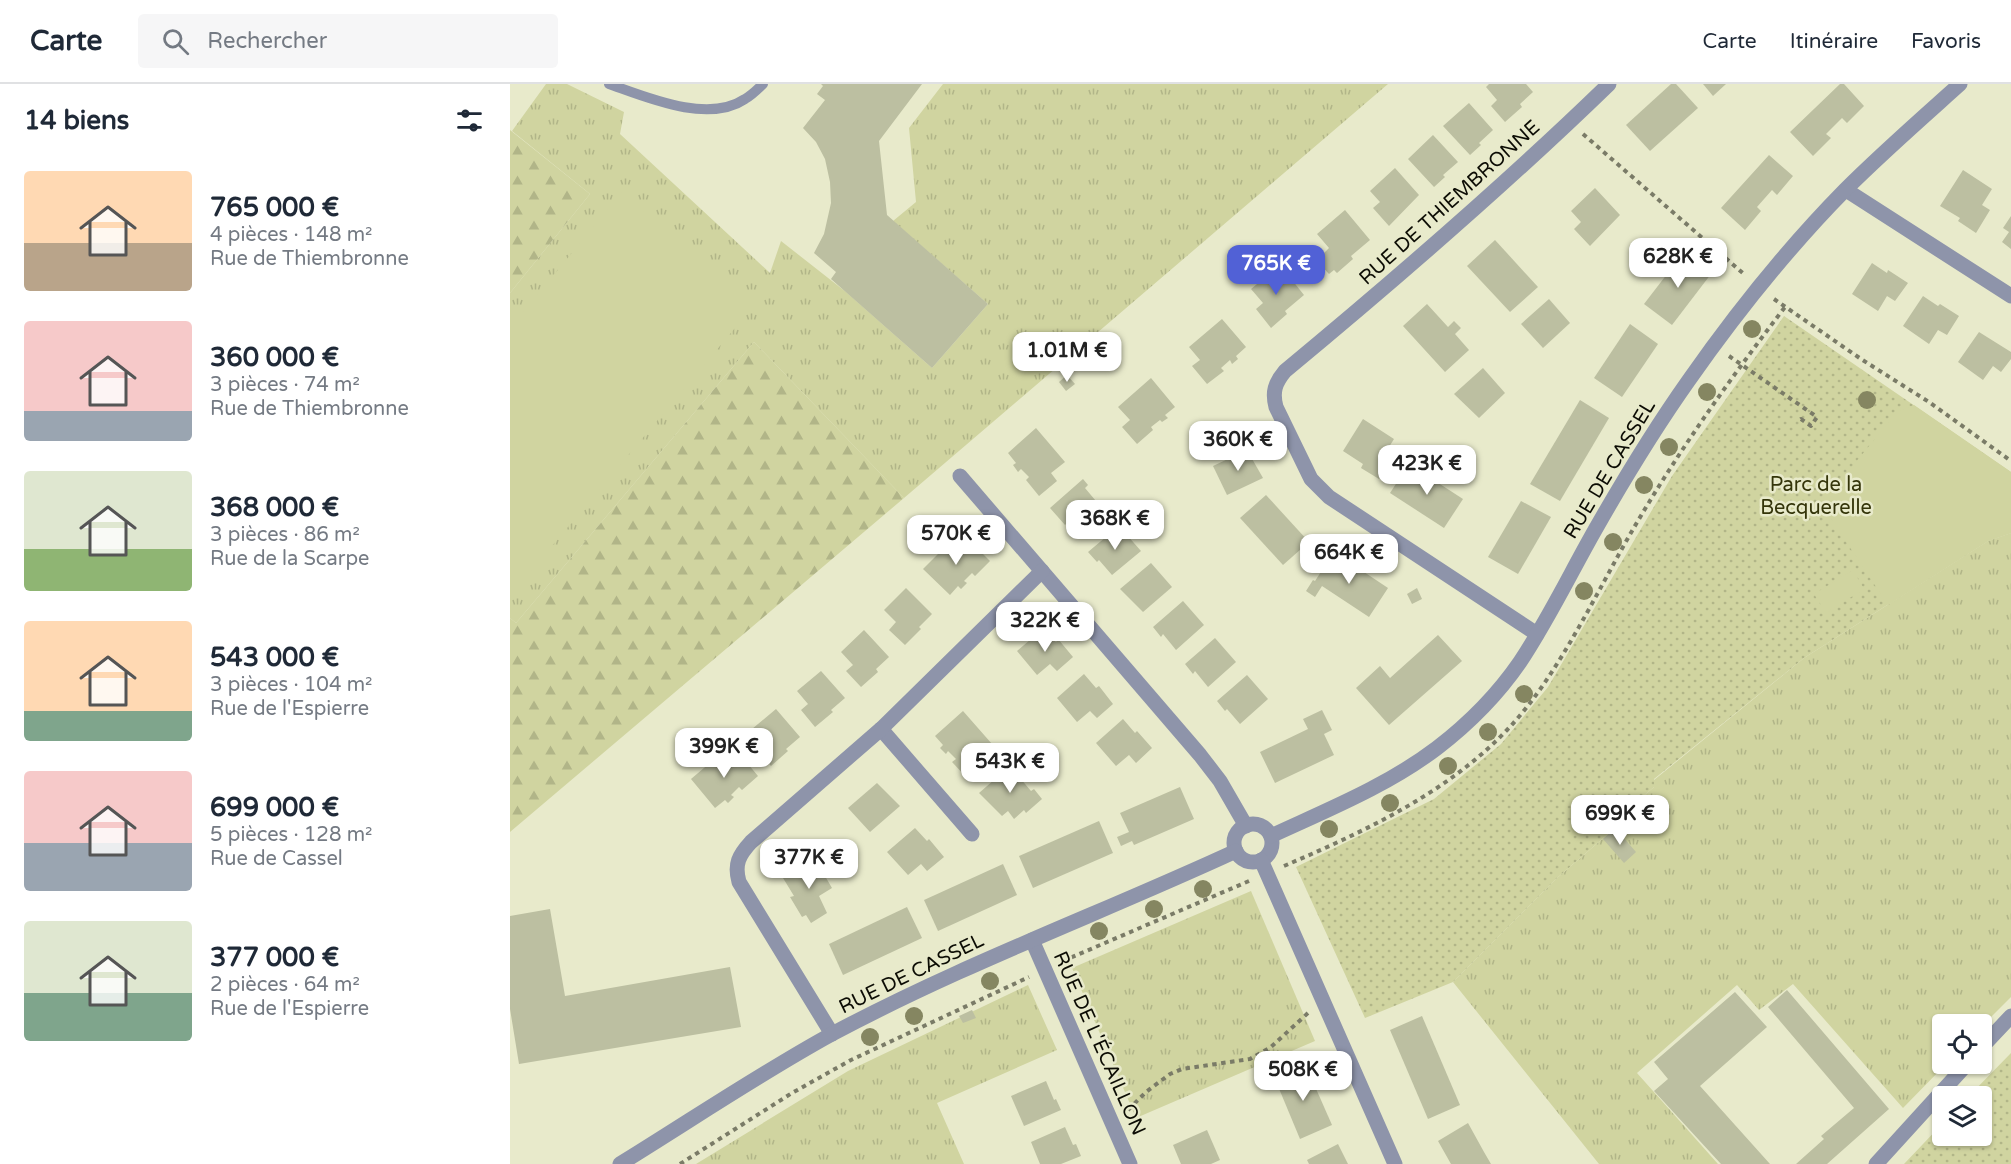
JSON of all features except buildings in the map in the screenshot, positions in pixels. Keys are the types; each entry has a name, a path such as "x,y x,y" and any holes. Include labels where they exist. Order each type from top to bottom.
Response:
{"street":[{"name":"RUE DE THIEMBRONNE","path":"1537,634 1318,487 1306,469 1276,407 1274,387 1285,371 1407,270 1569,123 1608,84"},
{"name":"RUE DE CASSEL","path":"1271,836 1380,784 1437,748 1472,717 1507,678 1537,634 1624,481 1714,345 1808,229 1846,190 1960,84"},
{"path":"1846,190 2011,296"},
{"path":"960,476 1210,767 1246,826"},
{"path":"832,1034 746,896 735,870 737,860 751,842 881,729 1042,571"},
{"path":"881,729 972,834"},
{"path":"1264,867 1241,857 1236,850 1235,839 1246,826 1259,825 1265,828 1271,836 1271,850 1264,867 1395,1164"},
{"name":"RUE DE CASSEL","path":"620,1164 832,1034 1032,940 1236,850"},
{"name":"RUE DE L'ÉCAILLON","path":"1032,940 1130,1164"},
{"path":"1992,1036 2011,1016"},
{"path":"1876,1164 1958,1074"}],"lane":[{"path":"609,84 658,102 691,110 724,107 744,101 764,84"}],"path":[{"path":"1569,123 1785,307 1929,402 2011,461"},
{"path":"680,1164 792,1093 851,1060 1264,867 1378,822 1427,795 1479,756 1506,731 1524,710 1568,644 1661,483 1741,364 1785,307"},
{"path":"1714,345 1816,417 1811,426 1801,419 1799,421"},
{"path":"1113,1126 1146,1092 1170,1074 1182,1069 1250,1059 1271,1047 1322,1000"}],"green space":[{"path":"546,84 567,84 624,112 620,134 770,273 781,241 846,292 932,368 988,304 893,221 916,202 909,128 943,84 1388,84 904,498 754,342 516,623 510,618 510,293 590,194 512,131"},
{"path":"510,130 590,194 510,293"},
{"path":"622,192 751,309 510,596 510,328"},
{"name":"Parc de la Becquerelle","path":"1784,316 2011,472 2011,533 1988,541 1804,658 1654,779 1654,787 1629,808 1615,828 1557,878 1453,982 1365,1018 1296,867 1434,799 1501,744 1548,687 1672,476"},
{"path":"754,342 904,498 510,832 510,618 516,623"},
{"path":"1914,405 2011,472 2011,533 1988,541 1888,605 1821,504 1898,411"},
{"path":"2011,533 2011,997 1992,1016 1992,1014 1932,1014 1932,1074 1936,1074 1903,1108 1793,984 1759,1010 1737,985 1637,1073 1718,1164 1599,1164 1453,982 1557,878 1615,828 1629,808 1654,787 1654,780 1804,658 1988,541"},
{"path":"1853,570 1864,589 1826,613 1814,594"},
{"path":"1251,891 1315,1041 1136,1118 1072,968"},
{"path":"1028,985 1057,1050 937,1103 964,1164 696,1164 848,1071"},
{"path":"2011,1053 2011,1164 1904,1164 1932,1135 1932,1146 1992,1146 1992,1086 1979,1086"}]}
